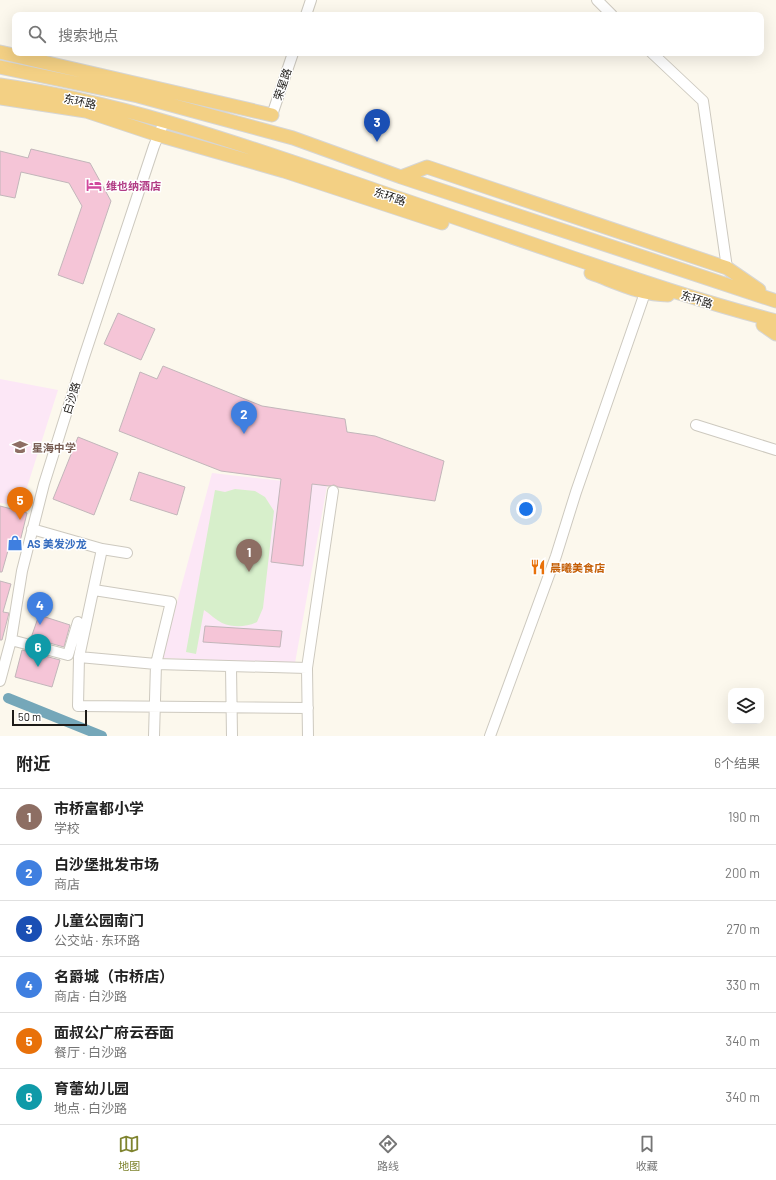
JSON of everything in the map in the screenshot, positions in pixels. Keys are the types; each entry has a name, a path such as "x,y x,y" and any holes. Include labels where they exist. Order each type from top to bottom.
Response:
{"main road":[{"path":"0,52 12,55"},
{"path":"17,56 272,115"},
{"name":"东环路","path":"0,67 138,96 293,138 401,177 775,300"},
{"name":"东环路","path":"0,85 93,103 258,150 646,288 658,295 684,295 770,323"},
{"path":"0,98 86,111 158,135 284,171 646,288"},
{"path":"228,120 272,115"},
{"path":"272,115 258,150 284,171"},
{"path":"317,170 327,150"},
{"path":"401,177 427,167 727,268 775,300"},
{"path":"770,323 776,330"},
{"path":"770,323 776,334"}],"street":[{"path":"307,12 311,0"},
{"path":"597,0 609,12"},
{"name":"荣星路","path":"272,115 292,56"},
{"path":"655,56 703,101 727,268"},
{"name":"白沙路","path":"0,681 11,640 22,571 44,484 84,357 158,135 164,122"},
{"path":"490,736 556,556 576,492 646,288"},
{"path":"696,425 776,450"},
{"path":"308,736 307,668 333,491"},
{"path":"32,529 102,549 127,553"},
{"path":"102,549 79,657 78,706 308,708"},
{"path":"94,590 171,602 156,664 154,736"},
{"path":"11,640 68,656 78,622"},
{"path":"79,657 156,664 307,668"},
{"path":"231,667 232,736"}],"shaded area":[{"name":"星海中学","path":"0,379 58,390 21,506 0,503"},
{"path":"212,473 327,486 295,663 162,658"}],"green space":[{"path":"235,489 255,491 265,497 274,511 263,608 257,622 240,626 231,626 222,623 204,610 196,654 186,652 215,490 225,492"}],"building":[{"path":"31,149 90,163 111,201 83,284 58,275 82,206 69,183 21,172 15,198 0,195 0,151 28,158"},
{"path":"118,313 155,329 141,360 104,344"},
{"path":"163,366 262,406 345,419 347,432 375,436 444,461 435,501 338,487 334,485 329,486 312,484 303,566 271,562 281,479 221,471 119,431 140,372 157,379"},
{"path":"78,437 118,453 94,515 53,499"},
{"path":"139,472 185,487 177,515 130,500"},
{"path":"0,506 27,513 18,550 9,547 2,572 0,572"},
{"path":"0,581 11,584 3,612 9,613 2,640 0,640"},
{"path":"39,615 70,625 64,647 31,638"},
{"path":"205,626 282,631 280,647 203,642"},
{"path":"22,650 60,660 52,687 15,677"}],"waterway":[{"path":"8,698 102,736"}],"place":[{"name":"儿童公园南门","path":"377,142"},
{"name":"维也纳酒店","path":"94,185"},
{"name":"白沙堡批发市场","path":"244,434"},
{"name":"星海中学","path":"20,447"},
{"name":"面叔公广府云吞面","path":"20,520"},
{"name":"AS 美发沙龙","path":"15,543"},
{"name":"晨曦美食店","path":"538,567"},
{"name":"市桥富都小学","path":"249,572"},
{"name":"名爵城（市桥店）","path":"40,625"},
{"name":"育蕾幼儿园","path":"38,667"}]}
